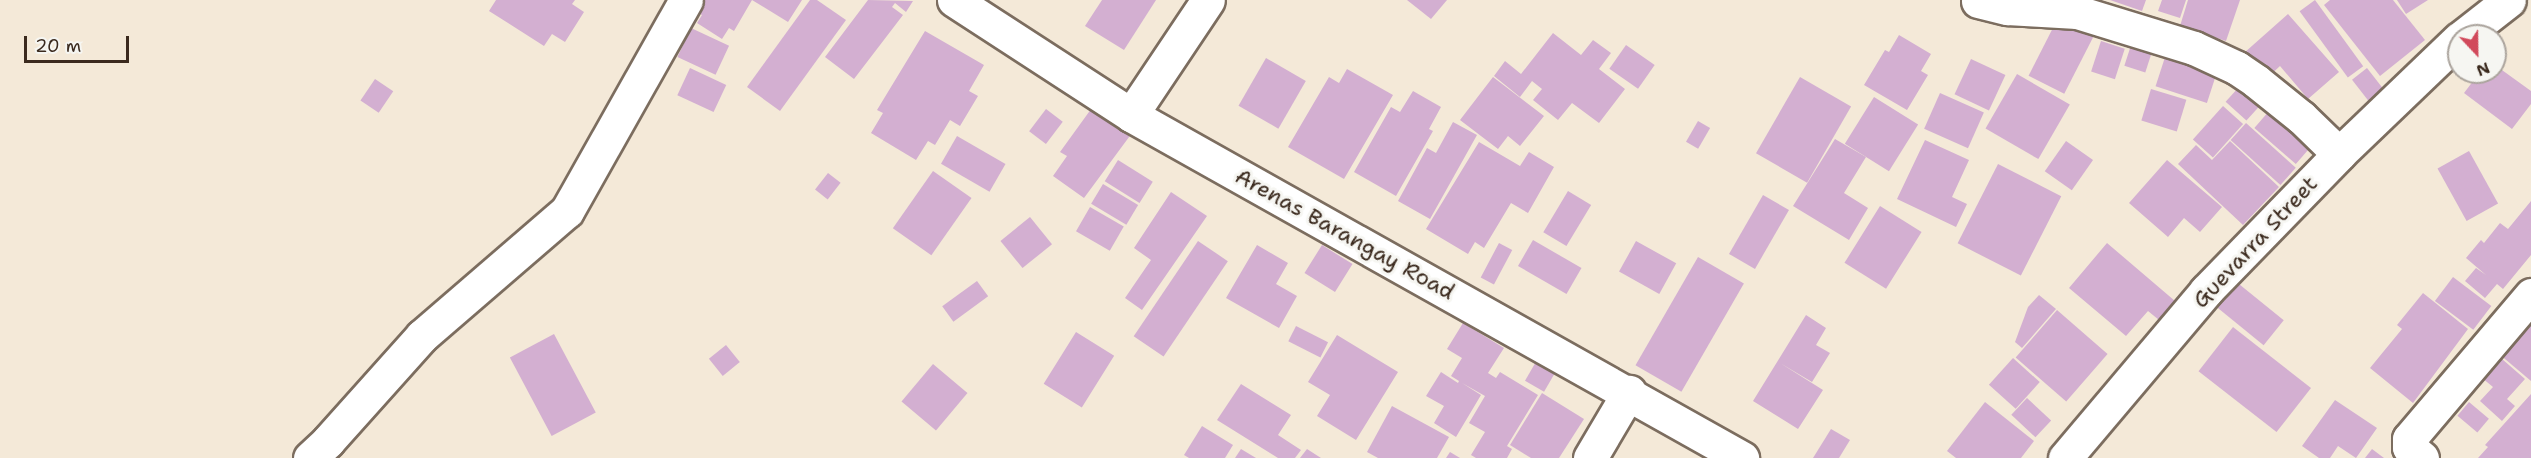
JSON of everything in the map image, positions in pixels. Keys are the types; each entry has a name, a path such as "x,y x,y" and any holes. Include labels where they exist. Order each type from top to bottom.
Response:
{"street":[{"path":"310,458 422,336 567,211 686,0"},
{"name":"Arenas Barangay Road","path":"954,0 1131,115 1629,392 1742,458"},
{"path":"1131,115 1208,0"},
{"path":"2478,24 2509,0"},
{"path":"1978,1 2007,8 2077,12 2194,48 2237,68 2256,81 2301,117 2339,154"},
{"name":"Guevarra Street","path":"2064,458 2206,291 2339,154 2447,50"},
{"path":"2422,458 2409,447 2409,439 2531,295"},
{"path":"1590,458 1629,392"}],"building":[{"path":"496,0 575,0 572,4 584,12 565,42 552,34 544,46 489,11"},
{"path":"695,0 752,0 734,31 729,28 722,39 697,23 702,15 690,8"},
{"path":"752,0 802,0 788,22"},
{"path":"810,0 817,0 846,20 780,111 747,87"},
{"path":"868,0 913,1 906,12 895,3 892,7 903,15 854,79 825,57"},
{"path":"1102,0 1156,0 1124,50 1085,26"},
{"path":"1407,0 1447,0 1431,19"},
{"path":"2110,0 2146,0 2142,11"},
{"path":"2162,0 2186,0 2180,18 2158,11"},
{"path":"2188,0 2240,0 2226,41 2180,26"},
{"path":"2315,0 2363,66 2348,78 2300,11"},
{"path":"2330,0 2393,0 2425,40 2380,76 2324,5"},
{"path":"2397,0 2428,0 2406,14"},
{"path":"2288,14 2339,72 2308,99 2280,66 2266,79 2244,53"},
{"path":"2059,16 2095,34 2064,94 2029,76"},
{"path":"691,28 729,46 716,75 677,57"},
{"path":"925,31 984,65 969,91 978,96 960,126 950,120 935,145 928,141 916,160 871,133 883,113 877,110"},
{"path":"1553,33 1581,55 1593,40 1611,53 1599,69 1625,89 1599,123 1572,103 1558,120 1533,100 1542,89 1532,81 1520,97 1494,76 1505,61 1521,74"},
{"path":"1899,35 1931,54 1921,71 1928,75 1907,110 1864,85 1885,50 1889,52"},
{"path":"2133,39 2154,46 2145,72 2124,66"},
{"path":"2101,41 2125,49 2115,79 2091,71"},
{"path":"1626,45 1655,65 1638,89 1609,69"},
{"path":"2167,51 2218,68 2207,103 2156,86"},
{"path":"1266,58 1306,81 1278,129 1238,106"},
{"path":"1971,59 2005,75 1989,110 1955,94"},
{"path":"690,68 726,85 714,112 677,95"},
{"path":"2367,68 2386,92 2371,104 2352,80"},
{"path":"1347,69 1393,95 1344,179 1288,147 1329,77 1339,83"},
{"path":"2017,74 2070,104 2038,159 1986,129"},
{"path":"2507,74 2531,91 2531,104 2512,129 2464,93 2471,84 2507,84"},
{"path":"1493,77 1544,116 1520,146 1508,136 1498,149 1460,120"},
{"path":"1800,77 1851,106 1807,183 1756,153"},
{"path":"375,79 393,91 379,113 360,101"},
{"path":"2239,87 2260,106 2246,121 2226,102"},
{"path":"2151,89 2186,100 2177,131 2141,121"},
{"path":"1413,91 1441,107 1429,129 1433,131 1396,196 1354,172 1391,107 1400,112"},
{"path":"1940,93 1984,113 1968,148 1924,129"},
{"path":"1874,97 1918,125 1889,171 1845,144"},
{"path":"2276,103 2318,139 2296,164 2254,128"},
{"path":"1094,105 1132,133 1084,198 1053,176 1067,156 1060,152"},
{"path":"2223,106 2243,124 2213,158 2193,139"},
{"path":"1046,109 1063,122 1046,144 1029,131"},
{"path":"1698,121 1710,128 1698,149 1686,142"},
{"path":"1453,122 1477,135 1430,219 1398,201 1427,148 1436,153"},
{"path":"2246,123 2296,168 2280,185 2231,140"},
{"path":"957,136 1005,164 989,192 941,164"},
{"path":"1835,139 1866,157 1844,193 1868,208 1849,240 1793,206"},
{"path":"1925,140 1969,160 1952,197 1967,204 1956,227 1897,199"},
{"path":"2066,141 2093,160 2072,190 2045,171"},
{"path":"2230,141 2279,187 2243,225 2178,164 2196,145 2212,160"},
{"path":"1479,142 1520,166 1529,152 1554,167 1528,213 1511,203 1484,248 1475,242 1468,254 1426,229"},
{"path":"2469,151 2498,203 2467,221 2438,168"},
{"path":"1118,160 1153,182 1140,203 1105,181"},
{"path":"2167,160 2222,207 2200,232 2184,218 2168,237 2129,203"},
{"path":"1998,164 2061,196 2021,276 1958,243"},
{"path":"933,171 972,198 931,255 893,228"},
{"path":"828,173 841,183 828,199 815,190"},
{"path":"1103,184 1138,205 1126,225 1091,204"},
{"path":"1568,191 1591,205 1566,246 1543,232"},
{"path":"1171,192 1207,216 1142,310 1125,298 1151,260 1134,248"},
{"path":"1763,195 1789,210 1755,269 1729,254"},
{"path":"2531,201 2531,255 2503,289 2497,284 2485,298 2465,281 2476,268 2486,275 2466,258 2481,240 2484,243 2500,223 2508,229"},
{"path":"1880,206 1922,232 1886,289 1844,263"},
{"path":"1090,207 1124,226 1110,251 1076,231"},
{"path":"1030,217 1052,244 1022,268 1000,241"},
{"path":"1533,240 1581,268 1566,294 1518,266"},
{"path":"1198,241 1228,261 1164,356 1134,336"},
{"path":"1636,241 1676,263 1659,294 1619,272"},
{"path":"1499,243 1512,250 1494,284 1481,277"},
{"path":"2107,243 2175,301 2159,320 2148,311 2126,336 2069,288"},
{"path":"1257,245 1288,263 1276,284 1297,296 1279,328 1226,298"},
{"path":"1322,245 1353,264 1335,292 1305,273"},
{"path":"1698,257 1744,283 1681,392 1636,365"},
{"path":"2453,277 2491,306 2473,330 2435,301"},
{"path":"2234,280 2284,320 2264,345 2214,305"},
{"path":"977,281 988,296 953,322 942,306"},
{"path":"2423,293 2468,329 2413,403 2370,368 2402,329 2397,325"},
{"path":"2039,295 2056,309 2022,348 2015,342 2028,307"},
{"path":"2531,302 2531,381 2492,348"},
{"path":"2057,310 2108,354 2066,402 2016,358"},
{"path":"1806,315 1826,328 1816,345 1830,353 1812,382 1780,363 1823,390 1798,429 1753,401"},
{"path":"1463,323 1504,348 1488,373 1496,378 1500,372 1538,395 1507,446 1512,449 1507,458 1476,458 1471,455 1485,432 1469,423 1485,396 1462,383 1481,395 1456,437 1434,423 1444,406 1426,396 1441,372 1458,383 1459,381 1451,376 1462,358 1447,349"},
{"path":"1296,326 1328,342 1320,357 1288,341"},
{"path":"2233,327 2311,388 2277,432 2199,371"},
{"path":"1076,332 1114,356 1082,408 1044,384"},
{"path":"554,334 596,413 552,436 510,357"},
{"path":"1337,335 1398,372 1356,440 1317,416 1330,395 1308,382"},
{"path":"726,345 740,362 723,376 709,359"},
{"path":"2494,352 2525,379 2507,399 2515,406 2502,421 2480,401 2493,387 2476,373"},
{"path":"2013,358 2040,382 2016,409 1989,385"},
{"path":"1537,360 1556,371 1544,392 1525,381"},
{"path":"933,364 967,393 936,430 902,402"},
{"path":"1241,384 1291,415 1278,435 1301,450 1295,458 1278,458 1217,420"},
{"path":"1542,393 1584,419 1559,458 1531,458 1510,445"},
{"path":"2531,394 2531,458 2478,458 2488,447 2485,445"},
{"path":"2027,398 2051,421 2035,437 2011,415"},
{"path":"2335,400 2377,428 2356,458 2338,446 2330,458 2319,458 2302,446"},
{"path":"1985,402 2034,441 2021,458 1956,458 1947,451"},
{"path":"2469,402 2489,419 2477,433 2457,416"},
{"path":"1392,406 1449,437 1437,458 1378,458 1367,452"},
{"path":"1202,426 1233,445 1225,458 1189,458 1184,455"},
{"path":"1831,429 1850,440 1839,458 1813,458"},
{"path":"1241,449 1256,458 1235,458"},
{"path":"1307,449 1321,458 1300,458"},
{"path":"2372,449 2384,458 2365,458"},
{"path":"1450,452 1460,458 1446,458"}]}
